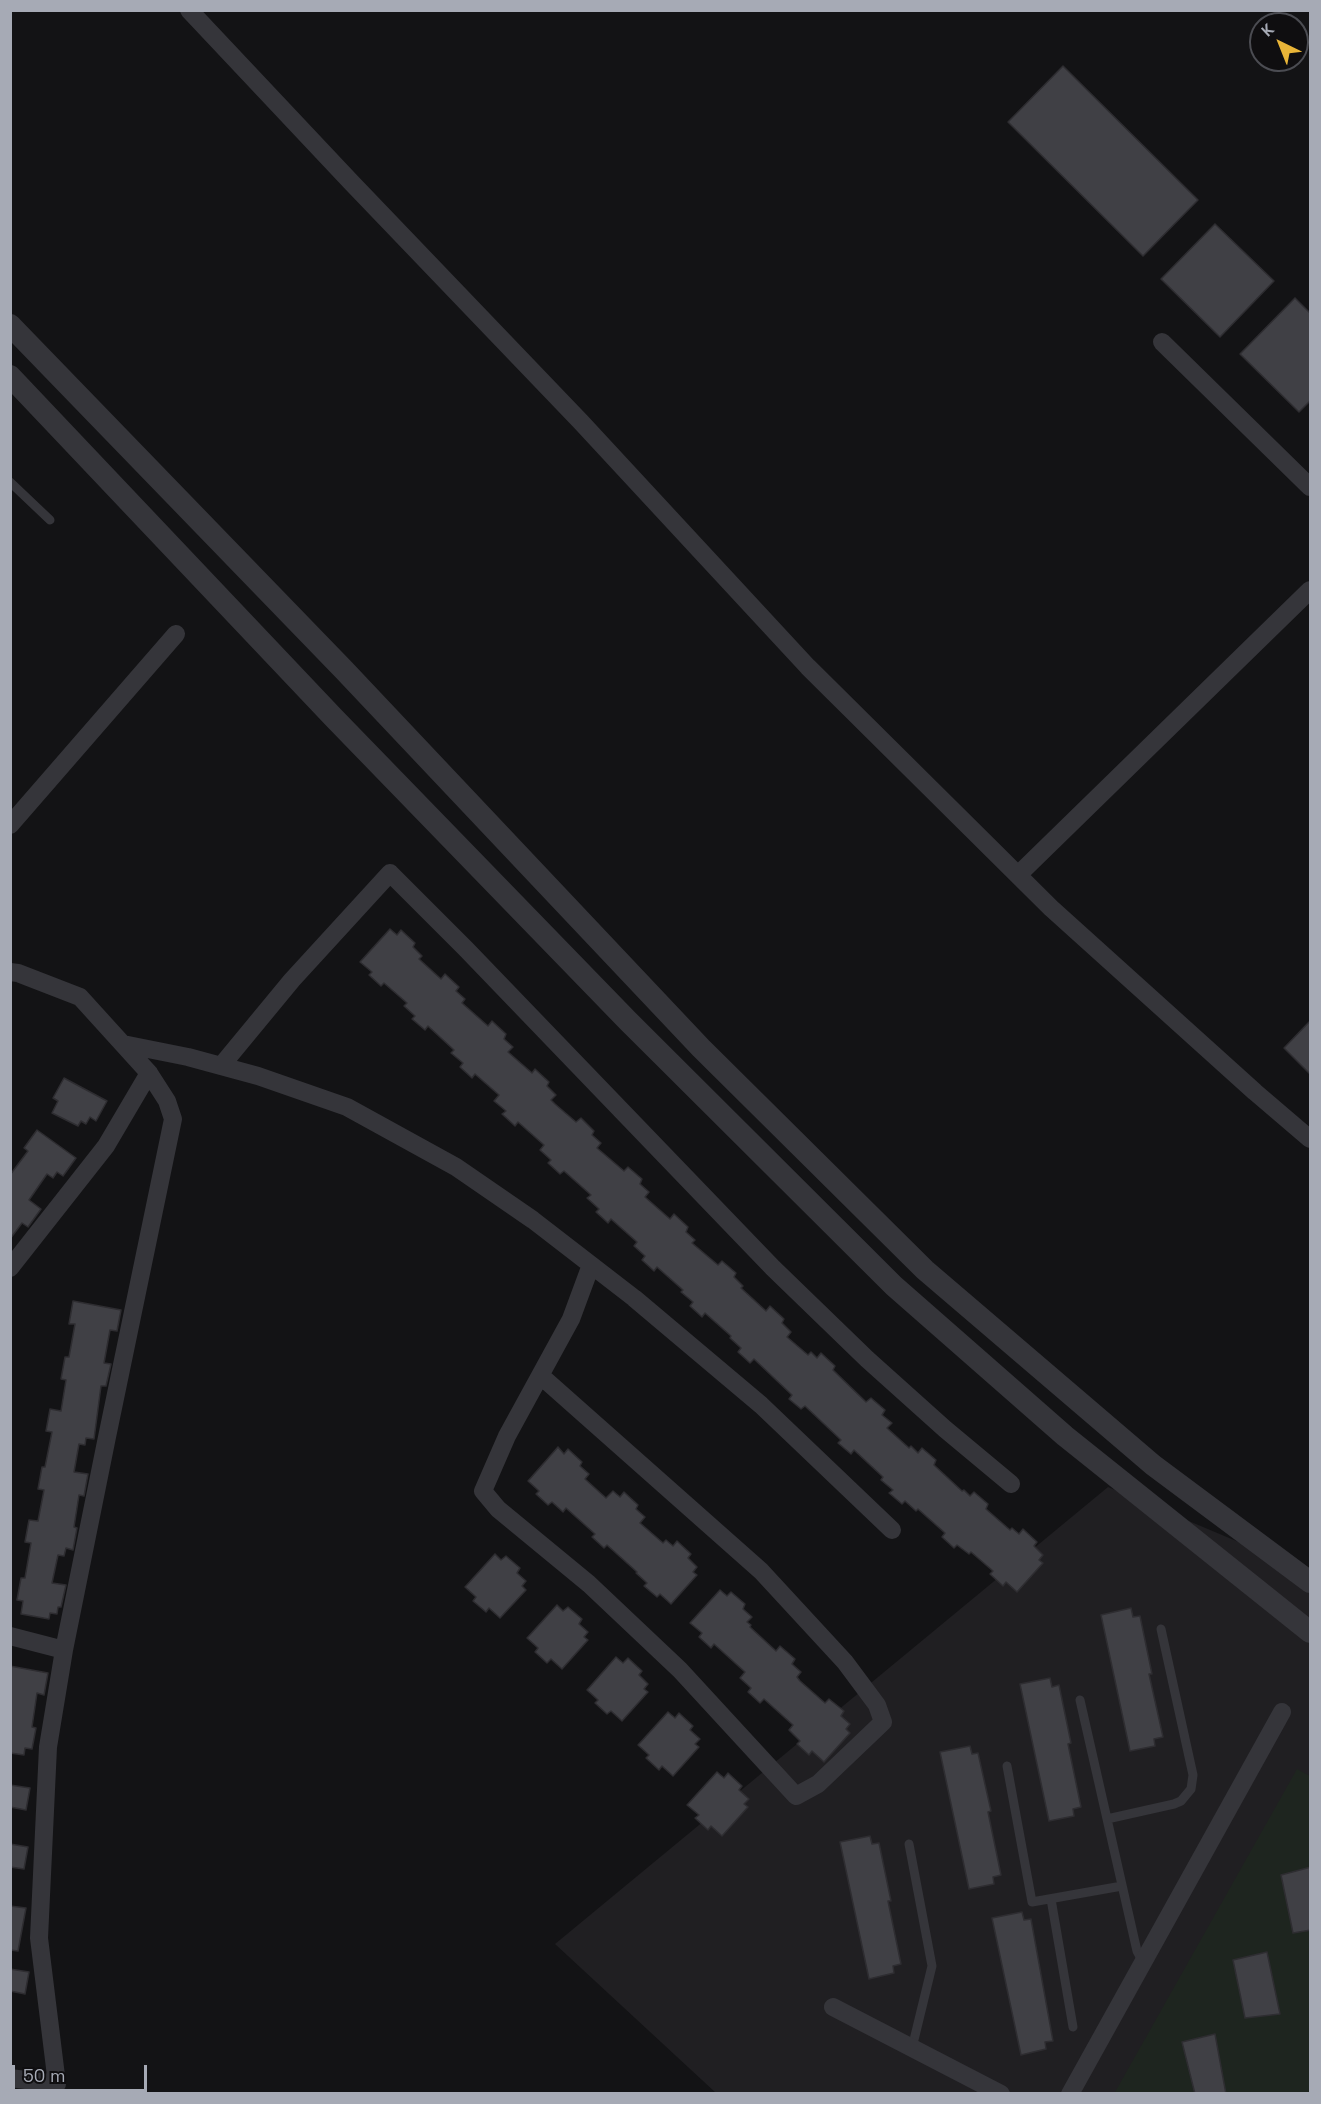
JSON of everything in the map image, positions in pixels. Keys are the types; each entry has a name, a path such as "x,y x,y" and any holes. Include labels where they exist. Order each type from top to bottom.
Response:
{"street":[{"path":"189,10 581,422 808,667 1051,908 1255,1092 1311,1138"},
{"path":"10,325 344,670 701,1048 925,1270 1153,1466 1311,1582"},
{"path":"1162,342 1311,487"},
{"path":"10,376 334,718 628,1021 894,1286 1065,1436 1311,1632"},
{"path":"1018,875 1311,590"},
{"path":"10,825 176,634"},
{"path":"221,1066 292,980 390,873 773,1268 867,1359 1011,1484"},
{"path":"10,972 80,997 149,1073 167,1101 173,1119 64,1650 48,1747 39,1938 57,2084 10,2078"},
{"path":"123,1044 258,1076 346,1107 456,1167 533,1220 634,1298 761,1405 892,1530"},
{"path":"10,1268 106,1146 149,1073"},
{"path":"541,1376 761,1571 845,1662 877,1705 883,1722 818,1784 796,1796 680,1670 589,1584 498,1509 483,1491 507,1436 571,1319 591,1265"},
{"path":"10,1636 64,1650"},
{"path":"1070,2094 1282,1712"},
{"path":"833,2007 1001,2094"}],"lane":[{"path":"10,482 50,520"},
{"path":"1107,1819 1174,1804 1181,1801 1191,1789 1193,1775 1161,1629"},
{"path":"1080,1700 1137,1951 1143,1962"},
{"path":"1007,1766 1032,1902 1122,1886"},
{"path":"909,1844 932,1966 912,2048"},
{"path":"1051,1899 1073,2027"}],"shaded area":[{"path":"1108,1487 1310,1572 1310,2093 716,2093 555,1944"},
{"path":"1297,1769 1310,1776 1310,2093 1114,2094"}],"building":[{"path":"1063,66 1198,200 1143,256 1008,122"},
{"path":"1215,224 1274,281 1220,337 1161,279"},
{"path":"1295,298 1311,314 1311,400 1299,412 1240,354"},
{"path":"390,929 397,935 401,930 415,943 413,947 422,956 419,959 441,979 445,974 459,987 456,991 465,999 462,1003 488,1026 492,1021 506,1034 504,1039 513,1047 508,1052 532,1073 535,1069 549,1082 547,1086 556,1095 551,1100 576,1122 581,1118 594,1131 592,1135 601,1143 597,1148 624,1171 628,1167 642,1179 640,1184 649,1192 645,1197 670,1219 674,1214 688,1227 686,1232 695,1240 692,1243 718,1265 722,1261 736,1273 734,1277 743,1286 741,1288 766,1311 770,1306 784,1319 782,1323 791,1332 787,1337 808,1355 811,1352 817,1358 821,1353 835,1366 833,1370 866,1402 871,1398 885,1410 882,1415 892,1423 887,1428 909,1448 911,1446 918,1453 922,1448 936,1460 934,1465 962,1491 964,1490 970,1496 974,1492 988,1504 986,1509 1010,1530 1012,1528 1019,1534 1023,1529 1037,1542 1034,1546 1043,1555 1039,1560 1043,1563 1017,1592 1006,1582 1003,1586 990,1574 993,1571 971,1552 969,1554 957,1545 954,1548 942,1537 945,1533 918,1509 916,1511 905,1501 902,1504 889,1493 893,1490 881,1480 883,1477 854,1450 851,1454 838,1443 841,1440 805,1406 801,1409 789,1399 792,1395 754,1359 750,1363 738,1352 741,1348 730,1338 731,1336 705,1313 702,1317 690,1306 693,1302 681,1292 683,1290 657,1267 654,1271 642,1260 645,1256 634,1246 637,1242 611,1219 608,1223 596,1212 599,1209 587,1198 591,1195 564,1171 560,1174 548,1163 551,1160 540,1150 544,1145 518,1122 515,1126 502,1114 506,1111 494,1101 499,1095 475,1074 472,1078 460,1067 463,1063 451,1053 454,1050 428,1026 425,1030 412,1019 415,1016 404,1006 407,1003 384,983 381,986 369,975 372,972 360,962"},
{"path":"1311,1020 1311,1075 1284,1048"},
{"path":"64,1078 107,1101 96,1121 90,1117 86,1124 81,1121 78,1126 52,1113 58,1101 53,1098"},
{"path":"37,1130 76,1158 63,1176 57,1172 53,1178 47,1174 29,1200 41,1209 28,1227 22,1223 10,1239 10,1175 28,1151 24,1148"},
{"path":"73,1301 121,1310 117,1331 110,1330 104,1363 111,1364 106,1386 101,1386 94,1439 86,1438 85,1445 79,1444 74,1472 88,1474 84,1496 79,1495 73,1550 66,1548 64,1556 58,1555 52,1583 66,1585 61,1607 58,1607 57,1614 50,1613 49,1619 21,1614 23,1601 17,1600 21,1578 25,1578 31,1543 25,1542 29,1520 38,1521 44,1490 38,1489 52,1432 46,1431 50,1409 61,1411 66,1380 61,1379 65,1357 69,1357 75,1324 69,1324"},
{"path":"558,1447 564,1454 568,1449 582,1462 580,1466 589,1474 585,1479 606,1498 613,1491 620,1497 624,1492 638,1505 636,1509 645,1517 640,1523 663,1543 666,1540 673,1546 677,1541 691,1554 688,1558 697,1567 693,1572 697,1575 671,1604 660,1594 657,1597 644,1586 647,1583 637,1572 607,1545 604,1548 592,1537 595,1534 566,1508 563,1512 552,1502 548,1505 536,1494 539,1491 528,1481"},
{"path":"495,1554 501,1560 506,1556 520,1568 517,1573 526,1581 522,1586 526,1590 500,1618 489,1608 486,1612 473,1601 476,1597 465,1587"},
{"path":"720,1590 727,1596 731,1592 745,1604 743,1609 752,1617 747,1622 751,1625 750,1627 776,1651 780,1646 795,1659 792,1664 801,1672 797,1677 800,1681 825,1703 829,1699 844,1711 841,1716 850,1724 846,1729 850,1733 824,1762 812,1751 809,1755 797,1744 800,1741 789,1730 793,1725 764,1699 760,1703 748,1692 751,1688 740,1678 745,1672 714,1644 711,1648 699,1637 702,1633 690,1623"},
{"path":"557,1605 563,1611 568,1607 582,1619 579,1624 588,1632 584,1637 588,1640 562,1669 551,1659 547,1663 535,1652 538,1648 527,1638"},
{"path":"1131,1608 1133,1617 1140,1616 1152,1674 1149,1674 1163,1737 1154,1739 1155,1746 1130,1751 1101,1615"},
{"path":"616,1657 623,1663 628,1658 642,1671 639,1675 648,1684 644,1689 648,1692 622,1721 611,1711 607,1714 595,1703 598,1700 587,1690"},
{"path":"10,1666 48,1673 44,1695 37,1693 32,1727 36,1728 32,1749 25,1748 24,1755 10,1753"},
{"path":"1050,1678 1052,1687 1059,1685 1081,1807 1073,1809 1074,1816 1049,1821 1020,1684"},
{"path":"668,1712 675,1718 679,1713 693,1726 690,1730 700,1739 695,1744 699,1747 673,1776 662,1766 659,1770 646,1758 649,1755 638,1745"},
{"path":"970,1746 972,1754 978,1753 991,1811 988,1812 1001,1875 993,1877 994,1884 969,1889 940,1752"},
{"path":"717,1772 724,1778 728,1773 742,1786 739,1790 749,1799 744,1804 748,1807 722,1836 711,1826 708,1830 695,1818 699,1815 687,1805"},
{"path":"10,1785 30,1788 26,1810 10,1807"},
{"path":"870,1836 872,1844 879,1843 901,1964 893,1966 894,1973 869,1979 840,1842"},
{"path":"10,1844 28,1847 24,1869 10,1867"},
{"path":"1311,1867 1311,1930 1293,1933 1281,1875"},
{"path":"10,1906 26,1908 18,1951 10,1950"},
{"path":"1022,1912 1024,1920 1031,1919 1053,2041 1045,2042 1046,2049 1021,2055 992,1918"},
{"path":"1267,1952 1280,2014 1245,2018 1233,1960"},
{"path":"10,1969 29,1972 25,1994 10,1991"},
{"path":"1215,2034 1226,2094 1195,2094 1182,2042"}]}
